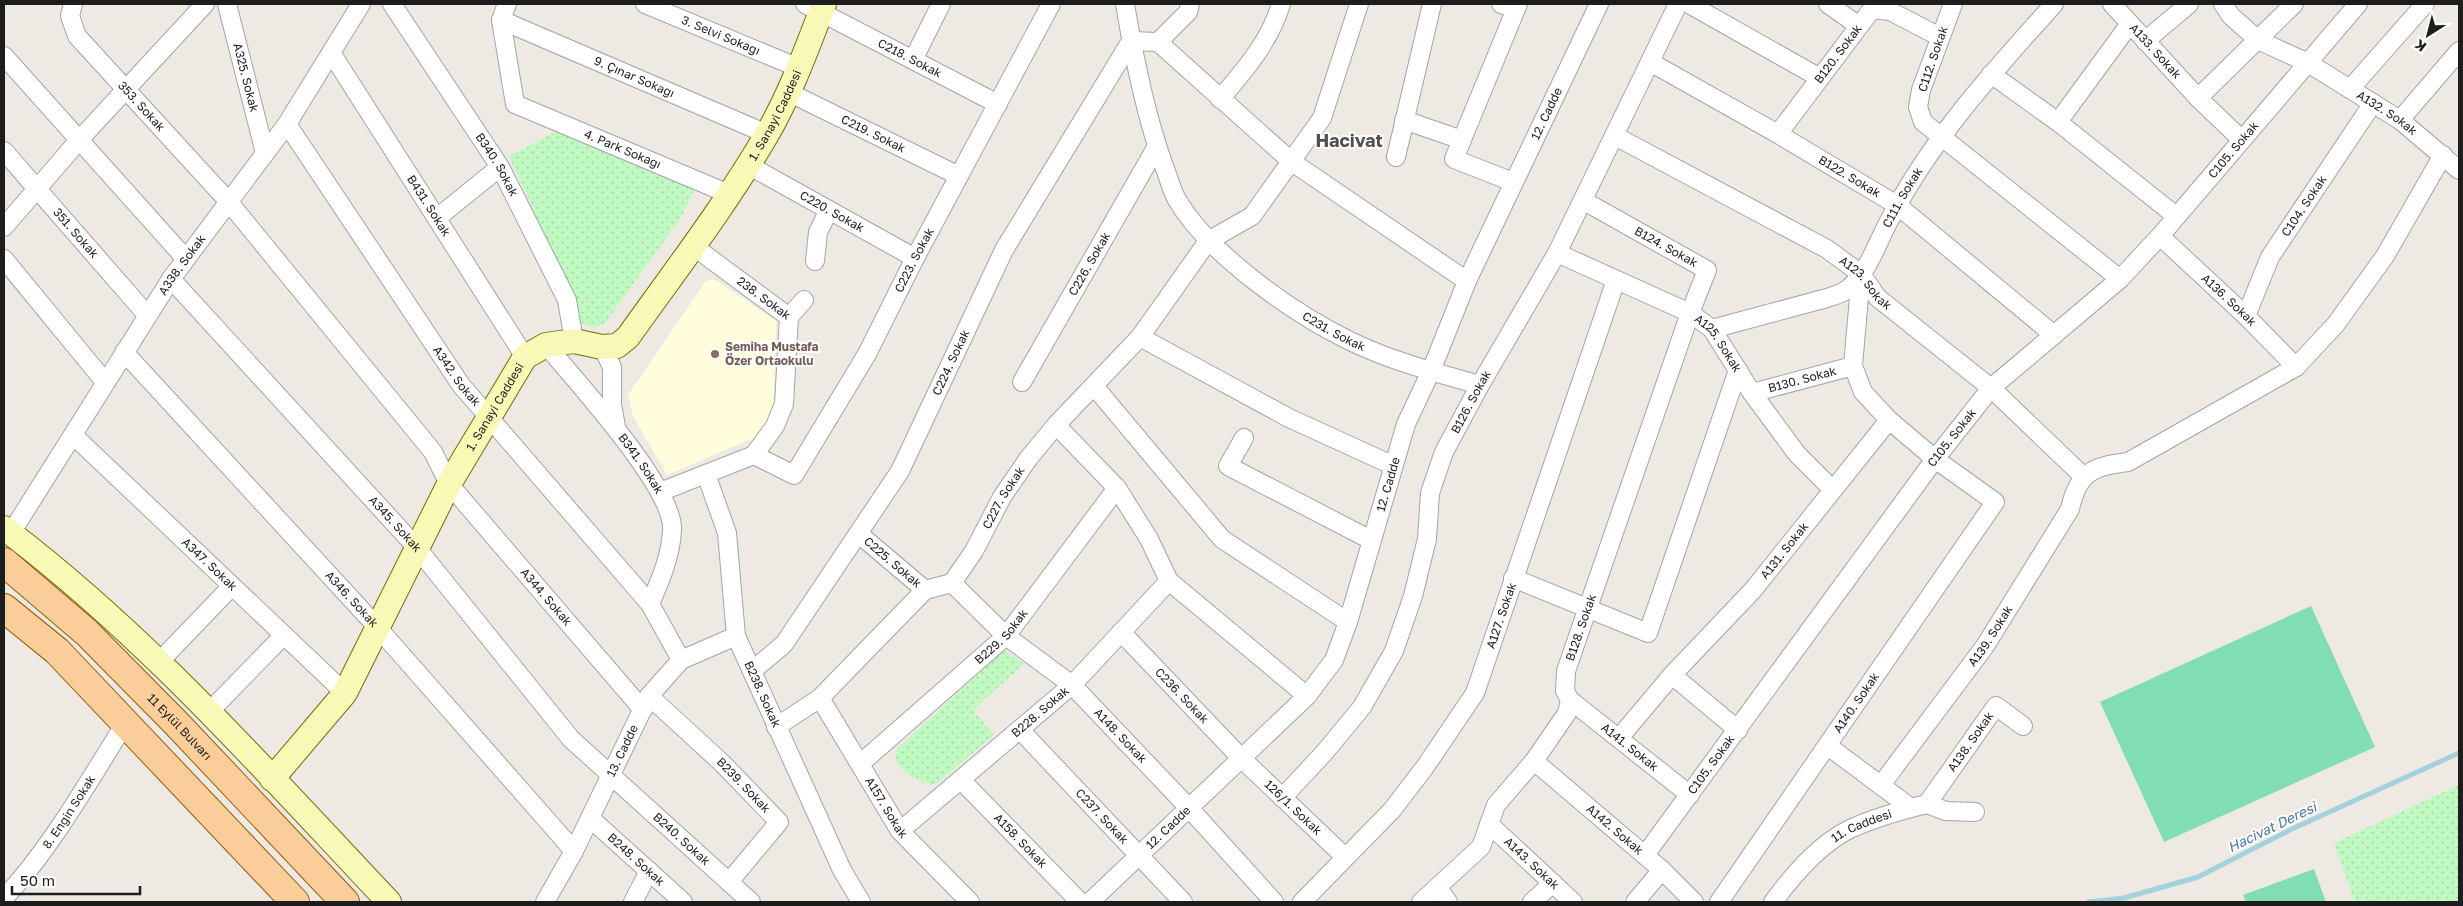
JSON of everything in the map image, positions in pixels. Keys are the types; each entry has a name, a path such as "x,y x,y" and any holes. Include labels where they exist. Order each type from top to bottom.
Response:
{"main road":[{"name":"11 Eylül Bulvarı","path":"4,562 86,632 176,723 345,902"},
{"path":"4,608 57,651 295,902"}],"street":[{"name":"353. Sokak","path":"73,4 70,16 77,36 228,201 433,452 449,484"},
{"path":"4,227 80,139 205,4"},
{"name":"A325. Sokak","path":"227,4 265,153"},
{"name":"A338. Sokak","path":"7,530 73,435 147,315 185,258 287,124 332,54 361,4"},
{"name":"B340. Sokak","path":"392,4 500,167 567,300 574,341"},
{"path":"500,20 507,4"},
{"name":"3. Selvi Sokağı","path":"645,4 798,68"},
{"path":"913,60 941,4"},
{"name":"C223. Sokak","path":"754,455 794,475 867,354 915,258 1052,4"},
{"name":"C231. Sokak","path":"1124,4 1131,41 1157,146 1176,198 1208,241 1242,272 1294,308 1350,341 1430,371 1480,385"},
{"path":"1158,42 1188,12 1190,4"},
{"path":"1220,99 1250,63 1276,22 1281,4"},
{"path":"1208,241 1252,216 1322,118 1359,4"},
{"path":"1396,157 1432,4"},
{"name":"12. Cadde","path":"1090,902 1190,810 1307,696 1334,660 1348,622 1392,465 1406,424 1467,281 1599,4"},
{"name":"B126. Sokak","path":"1282,798 1324,753 1362,707 1394,651 1413,596 1427,539 1430,492 1444,452 1584,200 1678,4"},
{"path":"1689,4 1820,78"},
{"path":"1828,4 1859,26"},
{"name":"C112. Sokak","path":"1953,4 1921,90 1918,107 1923,122 2120,279"},
{"name":"C111. Sokak","path":"1712,329 1827,298 1845,291 1861,274 1897,205 1941,136 1991,74 2054,4"},
{"name":"A133. Sokak","path":"2112,4 2129,25 2198,98 2241,139"},
{"path":"2145,42 2188,4"},
{"path":"2223,4 2231,16 2258,40 2308,64"},
{"path":"2198,98 2294,4"},
{"name":"C105. Sokak","path":"1645,855 1935,459 1992,388 2120,279 2160,236 2358,4"},
{"path":"2350,89 2425,4"},
{"name":"1. Sanayi Caddesi","path":"272,779 345,693 449,484 525,357 546,345 574,341 602,347 617,346 628,337 693,246 767,134 798,68 817,6"},
{"name":"C218. Sokak","path":"817,6 913,60 998,104"},
{"path":"1512,6 1454,159 1513,182"},
{"name":"B120. Sokak","path":"1778,134 1872,9 1890,11 1940,37"},
{"name":"4. Park Sokağı","path":"500,20 515,104 729,194"},
{"name":"9. Çınar Sokağı","path":"500,20 767,134"},
{"path":"2058,122 2129,25"},
{"path":"1131,41 1158,42 1292,162 1467,281"},
{"name":"C224. Sokak","path":"752,671 784,644 900,471 1004,250 1131,41"},
{"path":"2400,120 2459,51"},
{"name":"B431. Sokak","path":"332,54 525,357"},
{"path":"4,56 185,258"},
{"name":"B122. Sokak","path":"1650,62 1778,134 1897,205 2054,335"},
{"name":"A132. Sokak","path":"2308,64 2400,120 2459,170"},
{"path":"1991,74 2058,122 2176,216"},
{"name":"C219. Sokak","path":"788,92 959,176"},
{"name":"C104. Sokak","path":"2246,316 2270,257 2373,103"},
{"path":"1404,120 1462,140"},
{"name":"A342. Sokak","path":"287,124 461,384 518,448 650,604 680,660"},
{"name":"A123. Sokak","path":"1615,136 1827,249 1861,274 1878,298 1992,388 2084,477"},
{"name":"C226. Sokak","path":"1022,382 1157,146"},
{"name":"351. Sokak","path":"4,151 147,315"},
{"path":"2084,477 2102,465 2128,462 2296,368 2336,324 2385,256 2443,155"},
{"name":"C220. Sokak","path":"748,165 915,258"},
{"path":"437,218 500,167"},
{"name":"B124. Sokak","path":"1584,200 1707,270 1690,313"},
{"path":"815,261 818,232 829,210"},
{"name":"A136. Sokak","path":"2160,236 2246,316 2296,368"},
{"name":"C227. Sokak","path":"952,582 974,551 1002,497 1028,459 1056,425 1140,337 1208,241"},
{"name":"238. Sokak","path":"693,246 788,317 784,404 775,426 754,455"},
{"name":"A125. Sokak","path":"1556,253 1690,313 1712,329 1752,394 1797,454 1832,489"},
{"path":"7,271 105,382"},
{"path":"1861,274 1854,366 1863,392 1889,420 1935,459"},
{"name":"A345. Sokak","path":"171,279 417,548 570,739 610,777"},
{"name":"A127. Sokak","path":"1302,902 1344,856 1392,810 1425,767 1475,693 1512,578 1616,280"},
{"path":"788,317 804,300"},
{"name":"B128. Sokak","path":"1570,700 1565,691 1564,681 1690,313"},
{"path":"1140,337 1290,418 1392,465"},
{"name":"B341. Sokak","path":"546,345 616,427 660,492 668,509 673,529 669,552 650,604"},
{"path":"602,347 612,367 612,404 616,427"},
{"name":"A346. Sokak","path":"124,352 378,628 574,851"},
{"name":"B130. Sokak","path":"1752,394 1854,366"},
{"path":"1512,578 1648,633 1738,370"},
{"path":"1094,386 1222,539 1348,622"},
{"name":"A131. Sokak","path":"1619,738 1672,675 1753,590 1889,420"},
{"path":"1056,425 1116,488 1149,539 1169,581 1307,696"},
{"name":"A347. Sokak","path":"73,435 345,693"},
{"path":"1244,438 1228,466 1371,540"},
{"path":"660,492 754,455"},
{"name":"A140. Sokak","path":"1719,902 1995,502 1935,459"},
{"name":"B238. Sokak","path":"706,474 727,533 736,636 842,870 862,902"},
{"name":"A139. Sokak","path":"1882,785 1985,646 2070,509 2074,490 2084,477"},
{"name":"A344. Sokak","path":"449,484 646,703"},
{"name":"B229. Sokak","path":"861,763 1006,636 1116,488"},
{"path":"7,530 87,595 159,662 389,902"},
{"name":"C225. Sokak","path":"859,534 926,590"},
{"name":"B228. Sokak","path":"900,831 1072,686 1169,581"},
{"path":"776,726 820,698 926,590 952,582"},
{"name":"A148. Sokak","path":"952,582 1006,636 1072,686 1274,902"},
{"path":"159,662 232,586"},
{"name":"C236. Sokak","path":"1121,632 1242,759"},
{"path":"208,713 284,635"},
{"name":"13. Cadde","path":"545,902 574,851 646,703 680,660 736,636"},
{"path":"1672,675 1738,730"},
{"name":"A157. Sokak","path":"820,698 861,763 900,831 970,902"},
{"path":"1422,902 1443,895 1481,846 1496,805 1534,761 1567,713 1570,700"},
{"name":"A141. Sokak","path":"1570,700 1690,795"},
{"name":"B239. Sokak","path":"646,703 722,763 779,822 728,882"},
{"name":"A138. Sokak","path":"1919,806 1996,706 2023,726"},
{"name":"8. Engin Sokak","path":"4,898 18,883 72,807 126,722"},
{"name":"C237. Sokak","path":"1020,730 1183,902"},
{"path":"1828,746 1882,785 1919,806 1946,811 1976,812"},
{"name":"126/1. Sokak","path":"1242,759 1344,856"},
{"name":"A142. Sokak","path":"1534,761 1645,855 1694,902"},
{"name":"B240. Sokak","path":"610,777 751,902"},
{"name":"A158. Sokak","path":"961,780 1080,902"},
{"name":"11. Caddesi","path":"1773,902 1789,880 1821,848 1850,829 1919,806"},
{"name":"B248. Sokak","path":"590,818 683,902"},
{"name":"A143. Sokak","path":"1489,824 1573,902"},
{"path":"1635,902 1662,870"},
{"path":"633,902 649,871"},
{"path":"1532,902 1553,883"}],"shaded area":[{"name":"Semiha Mustafa Özer Ortaokulu","path":"711,279 718,281 776,321 773,419 760,435 667,475 633,416 628,395 705,282"}],"green space":[{"path":"559,130 695,187 682,216 605,323 595,326 580,322 580,312 509,156"},
{"path":"2311,606 2375,747 2164,842 2100,702"},
{"path":"1004,650 1024,664 973,710 994,735 936,784 922,781 908,774 898,763 896,750"},
{"path":"2459,785 2459,902 2355,902 2334,843"},
{"path":"2314,869 2326,902 2246,902 2243,895"}],"waterway":[{"name":"Hacivat Deresi","path":"2088,902 2124,898 2198,877 2292,829 2459,753"}],"place":[{"name":"Semiha Mustafa Özer Ortaokulu","path":"715,354"}],"district":[{"name":"Hacivat","path":"1349,141"}]}
